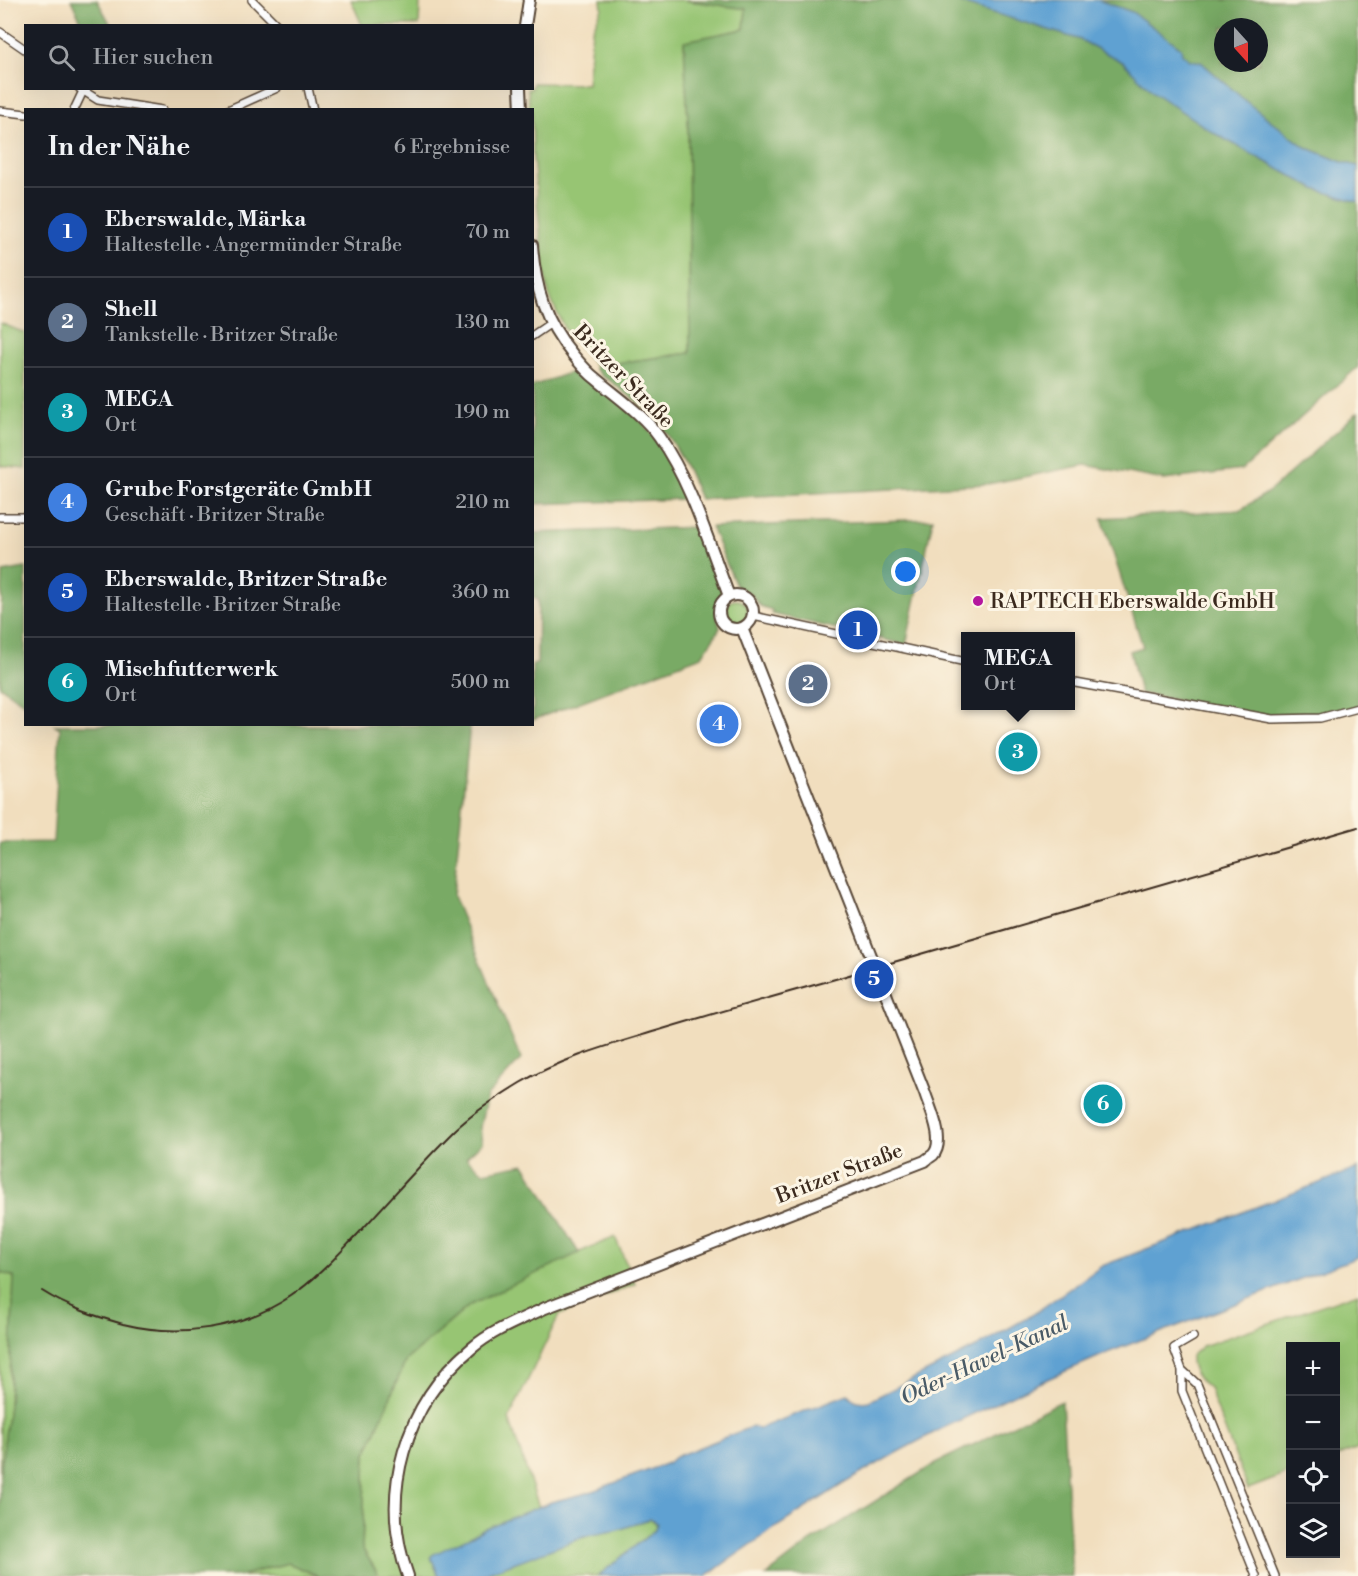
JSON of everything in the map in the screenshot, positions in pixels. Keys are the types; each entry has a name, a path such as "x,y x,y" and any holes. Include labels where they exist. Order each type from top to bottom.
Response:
{"main road":[{"path":"525,24 529,0"},
{"path":"520,90 521,108"},
{"name":"Britzer Straße","path":"534,262 542,303 558,335 593,377 646,421 669,451 690,494 729,596"},
{"path":"735,594 745,597 752,605 753,616 742,628 730,628 720,619 720,605 722,601 735,594"},
{"name":"Britzer Straße","path":"408,1576 399,1546 395,1505 396,1485 404,1450 422,1406 445,1374 473,1347 509,1324 545,1308 925,1161 934,1154 938,1145 938,1136 925,1093 742,628"}],"street":[{"path":"252,0 276,24"},
{"path":"0,32 24,49"},
{"path":"75,108 81,90 98,100 149,108"},
{"path":"232,108 273,90"},
{"path":"308,90 313,108"},
{"path":"0,111 24,114"},
{"path":"534,335 551,322"},
{"path":"0,517 24,517"},
{"path":"753,616 961,661"},
{"path":"1075,683 1272,719 1320,718 1358,708"},
{"path":"1193,1337 1174,1348 1182,1370 1182,1391 1256,1576"},
{"path":"1182,1370 1197,1384 1275,1576"},
{"path":"1182,1391 1191,1384 1197,1384"}],"green space":[{"path":"71,0 97,0 110,24 83,24"},
{"path":"351,0 420,0 419,24 362,24"},
{"path":"601,0 683,0 746,8 744,29 684,42 688,123 690,353 595,366 564,328 549,295 544,272 534,167 534,108 529,108 528,90 534,90 534,83 587,84 592,31 602,8"},
{"path":"683,0 952,0 1081,40 1123,62 1153,92 1214,133 1315,189 1358,202 1358,367 1242,470 1164,480 1085,465 988,484 700,499 680,456 661,425 643,407 594,368 595,366 690,353 688,123 684,41 744,29 746,9"},
{"path":"1098,0 1358,0 1358,166 1305,147 1249,104 1201,62 1190,60 1182,54 1181,48 1132,12"},
{"path":"0,323 24,333 24,469 0,466"},
{"path":"580,369 644,424 670,458 688,499 534,504 534,385"},
{"path":"1358,412 1358,708 1320,718 1272,719 1140,693 1130,651 1143,647 1102,518 1240,510 1270,491"},
{"path":"933,519 906,645 870,636 864,630 854,627 846,631 772,614 772,610 760,606 751,594 736,586 711,527"},
{"path":"699,527 722,591 716,612 720,628 702,656 534,720 534,665 537,664 538,599 534,598 534,533"},
{"path":"24,568 24,703 0,686 3,572"},
{"path":"736,600 744,604 748,612 744,620 736,624 728,620 724,612 728,604"},
{"path":"57,726 470,726 453,896 521,1059 487,1096 480,1127 482,1143 466,1158 483,1172 524,1164 579,1253 470,1305 406,1360 366,1454 362,1548 378,1574 373,1576 319,1576 288,1563 239,1576 0,1576 0,1475 9,1405 14,1277 0,1272 0,843 53,842 60,728"},
{"path":"615,1237 635,1284 559,1315 509,1419 539,1507 483,1529 431,1557 439,1576 381,1576 378,1574 362,1548 366,1454 406,1360 470,1305"},
{"path":"0,1272 14,1277 9,1405 0,1475"},
{"path":"1358,1293 1358,1448 1340,1455 1340,1342 1286,1342 1286,1475 1248,1489 1209,1388 1201,1381 1192,1366 1191,1356 1202,1346"},
{"path":"1062,1401 1072,1576 766,1576 810,1542 936,1463"},
{"path":"650,1519 656,1523 657,1528 598,1576 478,1576 594,1534 618,1530"},
{"path":"288,1563 319,1576 239,1576"}],"water":[{"path":"952,0 1098,0 1132,12 1181,48 1182,54 1190,60 1201,62 1249,104 1305,147 1358,166 1358,202 1315,189 1214,133 1153,92 1123,62 1081,40"},
{"name":"Oder-Havel-Kanal","path":"1358,1168 1358,1257 1112,1351 941,1429 843,1484 706,1576 598,1576 655,1530 657,1524 650,1519 618,1530 587,1536 478,1576 439,1576 432,1555 483,1529 551,1502 587,1493 668,1463 675,1457 751,1427 760,1428 848,1394 857,1401 869,1401 978,1346 1032,1315 1102,1266"}],"railway":[{"path":"42,1291 61,1302 92,1314 145,1328 166,1330 210,1328 252,1316 291,1296 317,1276 442,1143 470,1117 494,1099 552,1066 604,1047 698,1018 1358,827"}],"place":[{"name":"RAPTECH Eberswalde GmbH","path":"978,601"},
{"name":"Eberswalde, Märka","path":"858,630"},
{"name":"Shell","path":"808,684"},
{"name":"Grube Forstgeräte GmbH","path":"719,724"},
{"name":"MEGA","path":"1018,752"},
{"name":"Eberswalde, Britzer Straße","path":"874,979"},
{"name":"Mischfutterwerk","path":"1103,1104"}]}
